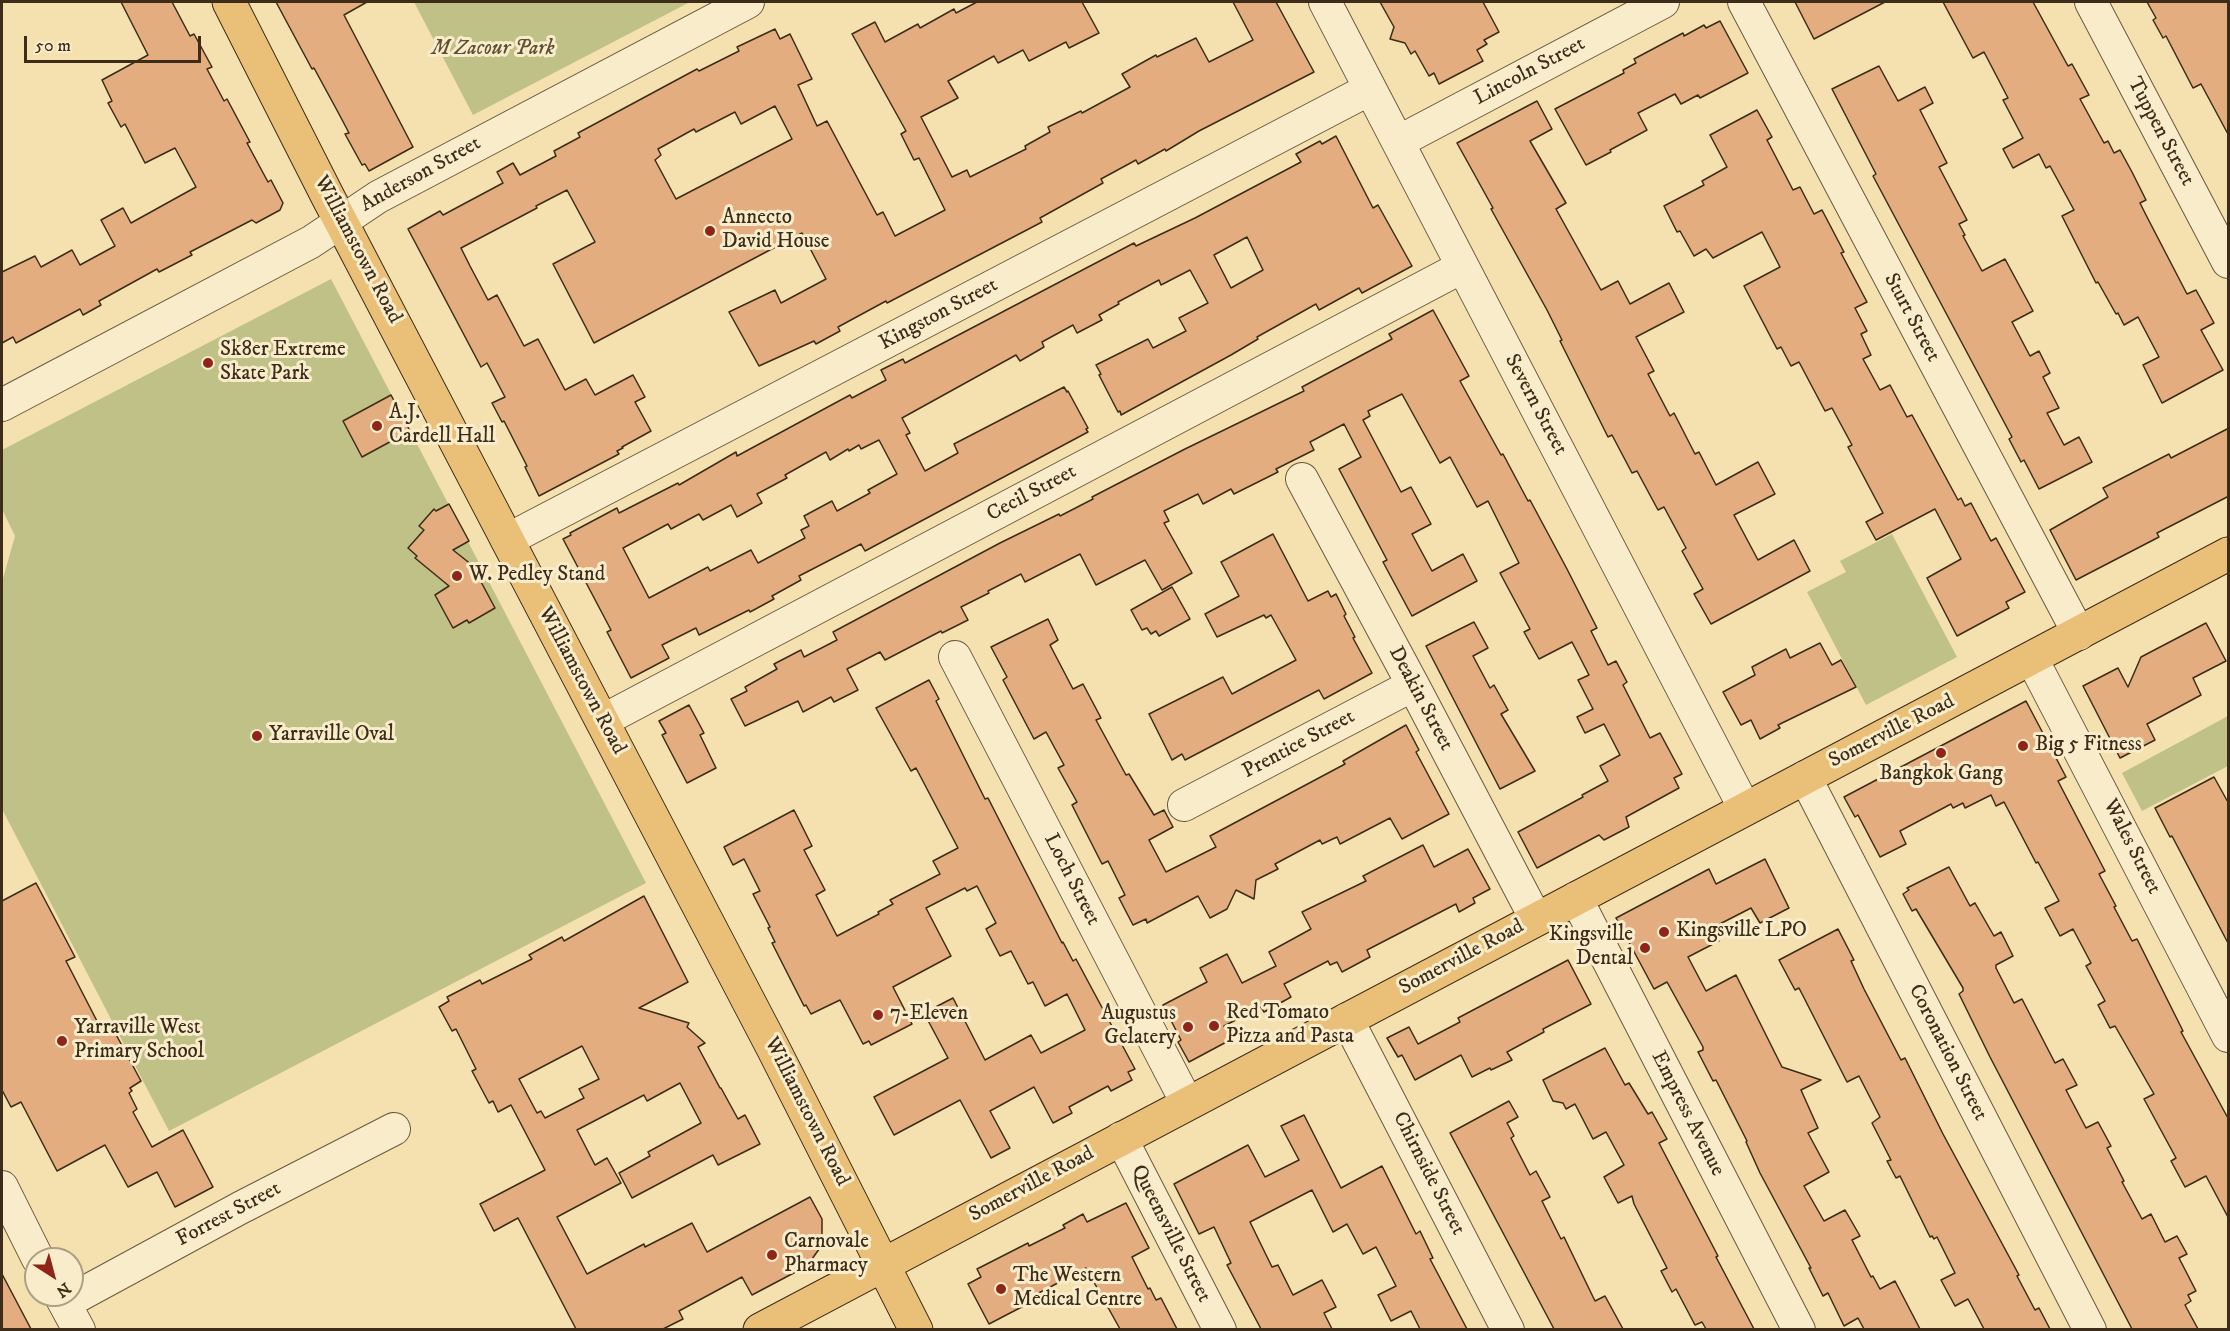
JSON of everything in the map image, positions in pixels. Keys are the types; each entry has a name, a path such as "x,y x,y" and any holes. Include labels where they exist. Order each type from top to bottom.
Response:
{"main road":[{"name":"Williamstown Road","path":"230,2 341,221 773,1048 916,1329"},
{"name":"Somerville Road","path":"760,1329 2229,554"}],"street":[{"name":"Anderson Street","path":"2,405 311,242 378,197 748,2"},
{"name":"Severn Street","path":"1325,2 1745,809"},
{"name":"Lincoln Street","path":"1398,142 1663,2"},
{"name":"Sturt Street","path":"1744,2 2079,634"},
{"name":"Tuppen Street","path":"2091,2 2229,262"},
{"name":"Kingston Street","path":"507,540 1370,89"},
{"name":"Cecil Street","path":"602,721 1462,267"},
{"name":"Deakin Street","path":"1302,479 1536,919"},
{"name":"Loch Street","path":"955,657 1187,1103"},
{"name":"Wales Street","path":"2032,659 2229,1036"},
{"name":"Prentice Street","path":"1184,805 1413,685"},
{"name":"Coronation Street","path":"1805,777 2090,1329"},
{"name":"Empress Avenue","path":"1576,897 1799,1329"},
{"name":"Chirnside Street","path":"1347,1019 1508,1329"},
{"name":"Forrest Street","path":"68,1309 240,1208 394,1129"},
{"name":"Queensville Street","path":"1121,1138 1220,1329"},
{"path":"2,1187 32,1247"}],"green space":[{"name":"M Zacour Park","path":"414,2 690,2 473,115"},
{"path":"331,279 646,883 169,1131 2,809 2,582 15,536 2,509 2,450"},
{"path":"1892,534 1957,657 1866,705 1807,592 1846,572 1840,561"},
{"path":"2228,716 2228,766 2142,811 2122,773"}],"building":[{"path":"121,2 172,2 190,36 194,34 212,67 207,69 224,101 227,99 268,182 271,180 283,203 280,210 256,223 252,220 190,252 192,255 159,272 157,269 99,301 101,305 83,315 80,309 16,343 13,337 2,343 2,272 35,256 41,267 72,250 80,265 115,246 101,220 123,208 131,223 196,187 175,148 145,163 125,124 121,127 108,103 112,101 102,80 148,55"},
{"path":"276,2 367,2 344,15 413,147 369,171 365,164 362,165 345,134 349,133 339,114"},
{"path":"977,2 1082,2 1099,33 1069,48 1066,42 1029,61 1023,50 998,63 994,56 948,81 958,98 921,117 952,177 967,170 970,177 1026,149 1025,146 1050,132 1048,127 1081,111 1082,113 1130,87 1122,74 1156,55 1157,57 1196,38 1209,62 1253,40 1233,2 1276,2 1314,72 1199,131 1166,151 1165,149 1138,164 1136,160 1101,179 1103,183 1040,218 1042,222 887,303 886,301 838,327 840,331 816,344 814,341 759,366 729,312 775,290 781,303 826,279 802,233 594,343 553,264 595,242 567,190 536,206 537,208 461,248 470,266 488,300 497,295 524,346 538,339 565,390 586,379 595,395 633,375 645,397 635,402 651,431 622,447 617,451 619,454 539,496 525,467 527,466 492,403 505,397 487,363 481,367 408,229 440,211 443,215 503,183 497,172 513,163 520,175 556,156 554,151 580,137 578,133 697,69 699,71 739,51 737,47 775,29 780,39 790,34 812,79 798,85 817,126 827,121 877,215 883,212 895,236 945,210 919,158 914,160 901,134 906,131 852,34 875,22 885,42 918,24 920,28 954,9 956,13","holes":["775,106 792,139 676,199 655,160 661,155 658,149 694,129 696,132 735,112 741,124"]},
{"path":"1380,2 1483,2 1499,32 1484,40 1487,44 1477,50 1483,61 1439,84 1434,73 1429,76 1415,51 1411,54 1405,43 1390,39 1394,27"},
{"path":"1795,2 1885,2 1814,39"},
{"path":"1943,2 2033,2 2068,66 2072,64 2089,95 2080,99 2104,143 2108,141 2114,153 2120,150 2132,172 2146,200 2140,203 2187,294 2196,290 2214,323 2201,330 2223,370 2162,403 2143,365 2159,357 2138,317 2124,325 2098,282 2096,283 2062,216 2074,210 2050,166 2046,168 2039,154 2013,168 2003,149 2023,138 2003,100 2008,98 1984,52 1973,58"},
{"path":"2147,2 2229,2 2229,136 2201,84 2193,88 2166,36 2163,38 2153,20 2156,18"},
{"path":"1720,21 1748,73 1700,98 1698,95 1681,104 1675,94 1638,113 1647,130 1586,165 1555,109 1624,73 1623,70 1636,63 1634,59 1683,33 1684,36 1704,25 1706,28"},
{"path":"1879,66 1898,101 1925,87 1933,103 1920,110 1947,163 1939,167 1967,220 1959,224 1965,235 1963,236 1982,271 2005,259 2033,311 2012,322 2030,356 2039,351 2050,373 2043,377 2059,408 2047,413 2064,445 2079,437 2092,462 2039,489 2024,460 2021,462 2009,439 2012,437 1873,176 1876,174 1832,89"},
{"path":"1537,101 1552,129 1530,141 1566,203 1556,209 1601,290 1618,281 1630,304 1669,283 1684,312 1636,337 1654,371 1648,374 1670,416 1674,413 1695,454 1699,452 1716,485 1758,462 1775,494 1734,515 1758,560 1794,540 1810,571 1711,624 1694,594 1703,589 1682,551 1686,548 1664,507 1658,510 1637,471 1632,473 1612,435 1608,437 1547,310 1457,143"},
{"path":"1757,110 1772,137 1767,140 1793,190 1800,187 1814,214 1822,210 1844,252 1841,253 1867,302 1855,308 1867,331 1861,334 1871,355 1863,359 1880,390 1890,385 1907,417 1912,415 1958,500 1961,498 1965,506 1971,503 1991,541 1996,538 2025,592 2006,602 2009,608 1957,636 1927,578 1961,559 1935,509 1876,540 1866,522 1883,513 1848,447 1852,445 1832,408 1825,411 1799,362 1791,366 1781,347 1777,349 1744,286 1780,267 1762,232 1713,258 1706,249 1694,256 1680,231 1677,232 1664,206 1704,185 1702,181 1727,167 1710,135"},
{"path":"1336,136 1373,208 1378,205 1412,266 1362,293 1359,288 1319,310 1316,304 1257,337 1258,339 1231,355 1121,415 1096,365 1148,339 1153,348 1186,331 1179,318 1208,303 1190,270 1161,285 1159,280 1118,302 1119,304 1099,315 1102,320 1077,333 1073,325 1042,342 1044,347 1020,361 1016,355 902,418 910,433 906,435 925,471 958,453 954,444 1064,387 1088,428 1086,429 1088,432 865,551 861,544 799,576 801,580 772,596 774,599 750,612 749,610 699,635 696,628 662,645 669,658 631,678 607,632 611,630 563,539 571,535 570,533 617,508 619,513 678,483 679,485 736,452 737,456 850,395 852,398 886,380 881,370 903,359 905,363 1134,243 1136,246 1195,218 1301,162 1296,154 1320,141 1322,144","holes":["1247,237 1263,270 1231,288 1214,255","879,440 897,474 868,490 870,493 837,511 832,501 804,516 809,526 801,530 805,538 758,563 751,550 710,571 708,567 649,598 623,548 668,524 671,529 699,514 703,520 731,505 737,517 762,503 757,494 787,478 785,475 826,452 830,460 848,449 849,451 859,445 861,449"]},
{"path":"1433,310 1469,376 1460,381 1528,501 1530,500 1567,569 1597,628 1591,631 1608,665 1616,661 1627,682 1623,685 1650,738 1660,733 1682,774 1674,778 1679,788 1626,817 1629,827 1604,840 1599,835 1537,868 1518,832 1608,781 1600,766 1620,755 1604,724 1585,733 1577,717 1593,709 1578,680 1589,675 1572,642 1539,659 1524,632 1530,629 1500,573 1519,563 1488,501 1477,507 1450,457 1440,463 1402,394 1368,411 1370,416 1363,420 1401,492 1411,487 1431,524 1412,534 1432,571 1463,554 1477,581 1412,616 1383,562 1387,560 1339,469 1361,457 1344,424 1310,442 1314,450 1276,469 1278,472 1234,494 1231,489 1203,504 1198,494 1164,511 1169,521 1164,523 1192,573 1162,590 1145,560 1096,585 1080,554 1025,582 1021,574 988,591 989,593 961,607 968,620 942,633 941,631 885,660 880,652 847,669 858,690 834,702 831,697 803,712 798,701 745,726 731,699 747,691 745,687 777,669 774,664 801,650 804,657 837,640 833,632 1000,543 1059,514 1060,516 1185,449 1304,391 1302,387 1392,339 1389,334"},
{"name":"A.J. Cardell Hall","path":"391,395 410,431 362,457 343,421"},
{"path":"2229,428 2229,496 2157,533 2159,537 2076,580 2050,530 2108,497 2103,488 2169,454 2171,458"},
{"name":"W. Pedley Stand","path":"449,504 469,541 453,550 472,565 495,608 469,623 467,620 453,628 435,595 449,586 415,558 417,556 408,548 424,530 419,526 434,509 436,511"},
{"path":"1273,534 1308,601 1328,591 1331,597 1336,594 1355,637 1353,638 1372,673 1324,699 1319,690 1185,760 1182,754 1172,760 1149,714 1223,677 1232,694 1296,660 1271,615 1266,618 1264,615 1217,637 1205,614 1239,596 1221,562"},
{"path":"1172,587 1190,619 1159,636 1156,631 1151,634 1147,628 1142,630 1131,610"},
{"path":"1048,619 1058,640 1050,645 1073,689 1083,684 1101,718 1096,720 1126,775 1129,774 1154,815 1164,810 1173,827 1149,840 1166,872 1216,847 1210,836 1345,764 1343,761 1406,725 1419,750 1416,752 1449,814 1402,839 1390,818 1340,844 1337,837 1322,844 1320,840 1275,864 1278,869 1256,880 1254,899 1236,890 1227,909 1210,918 1198,896 1147,923 1146,919 1133,925 1119,898 1125,895 1108,861 1102,864 1072,805 1077,802 1058,768 1064,765 1046,732 1034,739 1003,680 1007,677 991,647"},
{"path":"1474,622 1488,648 1473,656 1490,688 1494,685 1508,710 1501,714 1535,771 1500,789 1426,646"},
{"path":"2206,623 2226,661 2193,678 2201,695 2147,724 2155,740 2120,758 2083,686 2118,668 2128,687 2141,657"},
{"path":"1820,643 1832,665 1841,660 1856,687 1778,725 1780,728 1760,739 1751,720 1741,725 1723,692 1755,675 1752,667 1786,649 1790,658"},
{"path":"929,680 939,699 936,701 985,799 988,798 1062,943 1073,961 1076,959 1135,1069 1128,1072 1132,1080 1111,1091 1108,1086 1069,1107 1072,1113 1053,1123 1034,1087 990,1111 1010,1148 991,1158 960,1100 894,1135 874,1097 948,1058 924,1013 953,998 985,1060 1031,1035 1041,1053 1085,1030 1067,994 1045,1006 1033,982 1028,984 1011,951 1000,956 986,929 996,923 977,886 967,891 965,888 926,908 951,956 893,987 912,1024 871,1045 869,1041 863,1044 840,1000 811,1014 806,1005 804,1006 772,943 775,942 768,928 770,927 753,894 760,891 744,859 733,865 724,847 794,810 812,846 804,850 825,890 816,895 837,936 879,914 878,912 893,904 890,900 940,874 933,861 958,848 916,768 911,771 876,708"},
{"path":"2026,701 2066,777 2058,781 2105,871 2099,874 2116,906 2114,907 2132,941 2137,939 2183,1031 2181,1032 2229,1120 2229,1219 2206,1176 2185,1187 2171,1161 2176,1158 2144,1099 2154,1094 2115,1026 2110,1028 2098,1005 2105,1001 2086,966 2091,963 2073,929 2060,936 2045,908 2059,901 2004,802 1996,806 1991,795 1965,808 1963,803 1953,808 1951,804 1900,831 1906,844 1880,857 1858,815 1855,817 1844,797"},
{"path":"689,705 704,733 700,735 716,768 687,783 662,735 666,733 659,721"},
{"path":"2214,777 2229,804 2229,945 2155,808"},
{"path":"1423,845 1434,867 1468,849 1490,889 1473,898 1475,903 1459,912 1456,904 1367,950 1370,957 1342,972 1337,962 1330,965 1328,961 1284,984 1291,997 1264,1012 1261,1007 1224,1026 1232,1039 1189,1062 1178,1042 1181,1040 1163,1005 1207,982 1200,968 1227,954 1242,983 1276,966 1269,952 1311,929 1302,912 1366,881 1363,876"},
{"path":"1765,859 1789,908 1760,923 1751,908 1712,928 1719,941 1688,957 1706,991 1736,975 1782,1067 1821,1080 1801,1090 1818,1128 1808,1133 1829,1172 1804,1186 1824,1221 1845,1210 1860,1236 1852,1240 1871,1277 1873,1276 1880,1289 1895,1281 1920,1329 1864,1329 1858,1318 1844,1326 1828,1293 1823,1296 1809,1268 1811,1268 1760,1173 1747,1141 1716,1080 1713,1081 1698,1052 1703,1050 1703,1047 1667,982 1654,989 1616,918 1709,869 1716,884"},
{"path":"1949,867 1970,906 1975,903 1994,936 2001,932 2013,956 1996,965 1996,968 2014,1003 2022,999 2055,1063 2063,1059 2077,1085 2066,1090 2086,1128 2098,1122 2111,1146 2107,1148 2124,1181 2122,1182 2142,1219 2151,1214 2165,1242 2177,1236 2187,1254 2179,1258 2196,1291 2188,1295 2191,1301 2185,1305 2198,1329 2132,1329 1990,1057 1959,994 1963,988 1916,909 1912,911 1903,894 1909,890 1907,888"},
{"name":"Yarraville West Primary School","path":"36,883 75,957 66,961 98,1023 104,1032 112,1027 141,1081 130,1088 132,1091 129,1093 137,1109 133,1112 152,1147 183,1130 213,1187 175,1207 157,1172 128,1187 105,1145 57,1171 21,1102 11,1107 2,1090 2,901"},
{"path":"644,896 688,982 639,1008 689,1023 687,1027 705,1043 698,1047 738,1119 745,1115 760,1144 718,1165 713,1155 632,1198 619,1173 650,1156 648,1152 701,1123 680,1083 647,1101 644,1095 577,1130 595,1165 607,1158 621,1183 557,1217 587,1274 644,1244 645,1247 692,1223 707,1252 810,1197 822,1219 822,1245 807,1266 752,1295 742,1277 679,1311 683,1319 663,1329 576,1329 518,1218 494,1231 480,1204 545,1170 511,1105 498,1112 493,1101 489,1103 472,1071 476,1069 456,1029 452,1031 439,1007 449,1001 447,997 480,980 482,984 532,959 529,955 562,937 564,941","holes":["582,1046 599,1079 579,1089 584,1098 545,1118 541,1111 537,1113 519,1079"]},
{"path":"1838,929 1854,960 1851,961 1864,989 1901,1060 1905,1058 2019,1275 2017,1276 2035,1310 2039,1308 2050,1329 1984,1329 1968,1299 1955,1306 1941,1280 1955,1273 1937,1237 1934,1239 1930,1237 1900,1176 1896,1178 1887,1161 1891,1160 1872,1123 1880,1117 1859,1076 1847,1082 1799,988 1795,990 1779,960"},
{"path":"1568,960 1591,1004 1543,1029 1544,1032 1507,1052 1512,1060 1491,1070 1490,1068 1472,1077 1461,1055 1415,1080 1402,1055 1398,1057 1387,1038 1409,1027 1418,1044 1460,1022 1458,1018"},
{"path":"1605,1048 1625,1085 1629,1083 1648,1114 1652,1112 1667,1139 1659,1143 1754,1329 1706,1329 1702,1322 1695,1325 1676,1289 1672,1292 1661,1271 1667,1268 1632,1196 1618,1203 1604,1177 1624,1165 1606,1132 1593,1139 1575,1104 1566,1109 1563,1103 1553,1101 1543,1080"},
{"path":"1509,1101 1518,1117 1507,1123 1514,1136 1511,1138 1530,1175 1536,1171 1550,1197 1542,1201 1561,1239 1564,1237 1595,1301 1605,1296 1623,1329 1554,1329 1450,1133"},
{"path":"1304,1115 1341,1188 1382,1166 1416,1234 1420,1231 1433,1258 1430,1259 1467,1329 1420,1329 1411,1311 1391,1321 1378,1295 1396,1286 1376,1247 1363,1254 1347,1224 1333,1232 1312,1190 1250,1222 1272,1267 1278,1265 1293,1295 1322,1280 1336,1307 1324,1313 1332,1329 1261,1329 1227,1265 1231,1263 1214,1227 1199,1234 1174,1184 1248,1145 1265,1177 1299,1160 1281,1126"},
{"path":"1126,1203 1149,1248 1132,1257 1148,1289 1150,1288 1156,1300 1161,1298 1177,1329 1120,1329 1086,1268 1035,1295 1037,1299 989,1324 968,1284 981,1277 977,1269 1028,1243 1029,1246 1065,1228 1063,1225 1083,1214 1087,1222"},
{"path":"2,1274 31,1329 2,1329"}],"place":[{"name":"Annecto David House","path":"710,231"},
{"name":"Sk8er Extreme Skate Park","path":"208,363"},
{"name":"A.J. Cardell Hall","path":"377,426"},
{"name":"W. Pedley Stand","path":"457,576"},
{"name":"Yarraville Oval","path":"257,736"},
{"name":"Big 5 Fitness","path":"2023,746"},
{"name":"Bangkok Gang","path":"1941,753"},
{"name":"Kingsville LPO","path":"1664,932"},
{"name":"Kingsville Dental","path":"1645,948"},
{"name":"7-Eleven","path":"878,1015"},
{"name":"Red Tomato Pizza and Pasta","path":"1214,1026"},
{"name":"Augustus Gelatery","path":"1188,1027"},
{"name":"Yarraville West Primary School","path":"62,1041"},
{"name":"Carnovale Pharmacy","path":"772,1255"},
{"name":"The Western Medical Centre","path":"1001,1289"}]}
